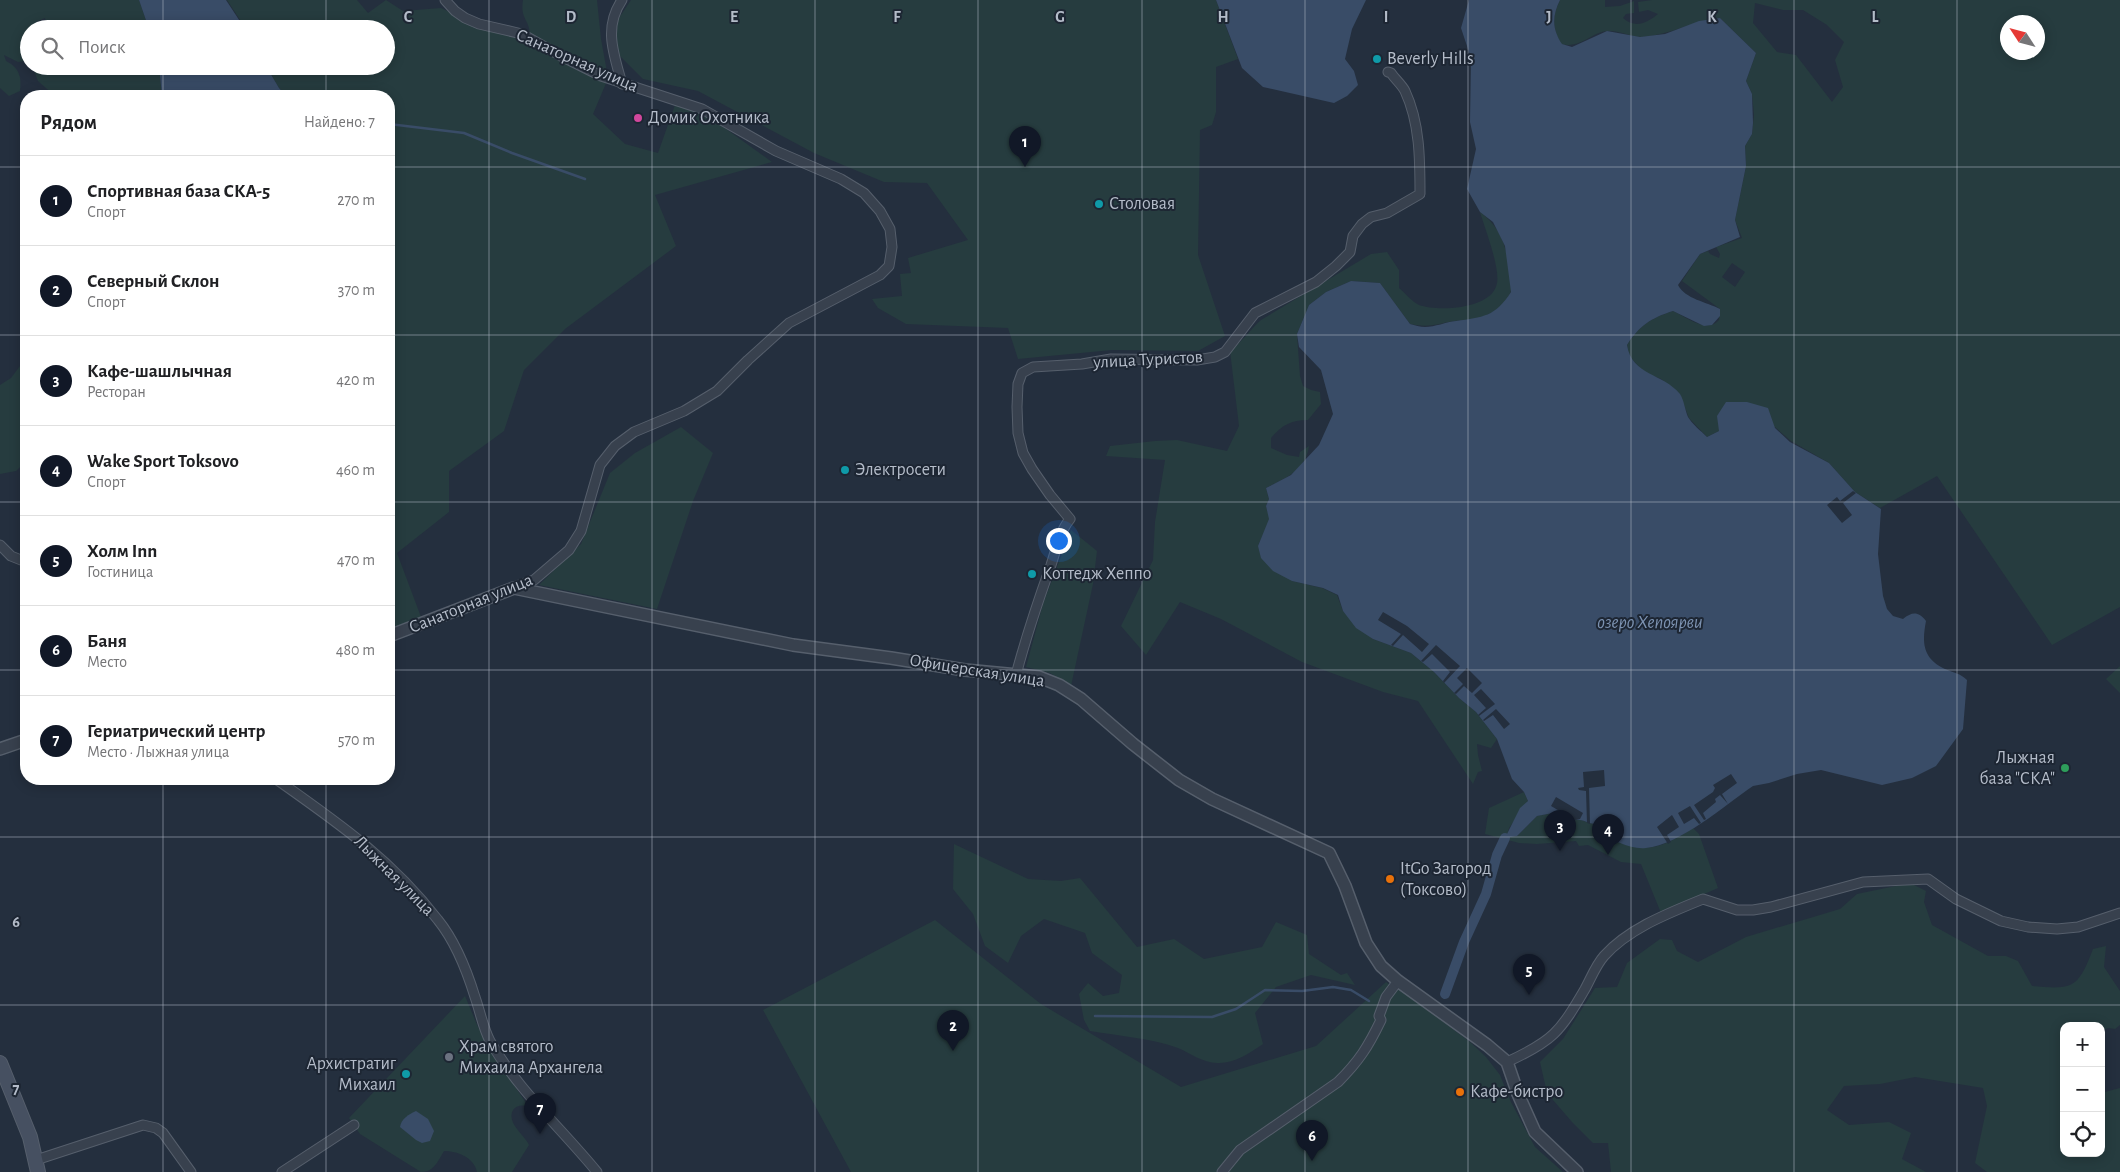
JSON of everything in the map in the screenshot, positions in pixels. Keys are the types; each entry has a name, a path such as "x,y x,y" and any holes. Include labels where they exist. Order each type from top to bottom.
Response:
{"main road":[{"path":"0,1063 4,1082 30,1136 37,1166"}],"street":[{"name":"Санаторная улица","path":"395,634 534,580 569,550 581,531 600,465 615,446 634,432 684,411 717,392 748,360 789,323 864,286 880,276 889,266 892,247 890,229 880,211 864,193 841,179 776,151 702,109 622,84 561,56 522,34 479,24 465,18 445,0"},
{"path":"622,0 615,10 610,40 622,84"},
{"name":"улица Туристов","path":"1016,675 1026,637 1066,523 1070,519 1045,489 1023,453 1018,433 1018,384 1022,373 1033,367 1082,364 1111,359 1197,360 1215,356 1225,352 1255,314 1316,282 1336,266 1350,252 1353,236 1362,224 1371,217 1387,213 1420,194 1420,159 1415,120 1405,90 1388,72"},
{"path":"0,545 11,556 20,560"},
{"name":"Офицерская улица","path":"514,588 793,646 891,658 966,670 1039,677 1059,685 1080,699 1179,780 1212,799 1330,853 1345,886 1366,943 1380,966 1487,1045 1507,1062"},
{"path":"0,749 20,742"},
{"name":"Лыжная улица","path":"284,785 375,852 435,916 456,949 475,995 489,1040 519,1082 597,1172"},
{"path":"1577,1172 1535,1132 1518,1094 1507,1062 1536,1049 1555,1035 1571,1013 1603,957 1622,938 1703,899 1737,910 1753,910 1771,907 1863,882 1928,879 1965,904 2001,921 2028,927 2057,929 2078,927 2120,913"},
{"path":"1222,1172 1240,1150 1338,1082 1352,1068 1364,1054 1381,1020 1378,1016 1386,998 1401,983"},
{"path":"37,1166 142,1125 156,1128 163,1133 191,1172"},
{"path":"282,1172 354,1125"}],"green space":[{"path":"0,0 139,0 146,20 45,20 45,18 40,20 20,20 20,62 4,55 6,61 14,66 19,73 20,91 9,96 0,88"},
{"path":"227,0 357,0 368,13 386,0 403,11 441,8 487,30 511,32 607,81 593,114 625,144 658,153 675,105 701,111 772,162 655,195 676,246 565,329 524,370 504,431 449,471 449,512 397,553 421,617 395,628 395,90 281,90 271,75 395,75 395,20 240,20"},
{"path":"523,0 597,0 607,72 602,74 530,34 523,11"},
{"path":"631,0 1216,0 1238,59 1216,67 1216,112 1212,125 1200,130 1198,255 1225,336 1198,351 1112,350 1018,359 1008,328 906,324 878,308 872,299 902,296 900,274 911,273 908,258 968,240 927,183 884,182 814,153 698,91 643,79 617,53 617,21"},
{"path":"1560,0 1605,0 1605,7 1620,6 1634,1 1634,13 1626,14 1623,18 1636,24 1650,20 1658,14 1648,10 1639,12 1638,2 1652,0 2120,0 2120,607 2052,645 1937,476 1880,508 1855,492 1829,463 1791,441 1775,427 1719,431 1707,437 1689,418 1680,395 1661,379 1645,373 1629,356 1627,345 1646,324 1673,311 1703,325 1714,324 1719,320 1720,309 1682,281 1700,254 1708,251 1719,258 1720,254 1716,247 1742,238 1735,220 1746,166 1745,146 1752,134 1754,115 1752,94 1746,81 1756,53 1720,18 1652,36 1638,37 1616,32 1602,32 1568,45 1561,44 1556,33 1554,17","holes":["1755,3 1783,10 1803,10 1827,25 1844,42 1835,60 1843,87 1832,102 1796,55 1777,52 1753,23","1732,263 1745,272 1735,287 1722,277"]},
{"path":"36,75 160,75 161,90 48,90 38,81"},
{"path":"1480,212 1491,222 1502,239 1508,260 1511,290 1506,301 1497,310 1474,320 1428,326 1410,324 1380,283 1351,281 1326,292 1309,305 1297,334 1300,376 1303,386 1320,392 1321,404 1308,420 1287,424 1271,438 1271,448 1287,455 1299,457 1300,452 1309,446 1304,461 1294,472 1266,488 1269,499 1266,506 1270,519 1258,546 1292,581 1322,588 1337,595 1343,611 1373,639 1411,653 1476,712 1497,739 1491,748 1477,744 1482,771 1478,772 1473,784 1418,701 1383,692 1302,662 1221,619 1180,602 1146,655 1121,626 1153,560 1155,522 1165,460 1106,456 1110,446 1177,440 1227,451 1239,426 1230,351 1261,320 1371,254 1387,252 1399,270 1399,288 1419,305 1451,308 1476,303 1486,298 1493,292 1497,283 1497,276 1494,258"},
{"path":"20,366 20,467 16,471 0,474 0,385 11,378"},
{"path":"681,427 713,453 693,501 657,609 539,585 581,544 610,473 635,453"},
{"path":"1071,530 1097,551 1093,584 1071,686 1050,673 1026,667 1043,604"},
{"path":"2120,666 2120,693 2106,679"},
{"path":"1524,792 1528,801 1509,828 1506,838 1517,836 1537,816 1553,813 1567,815 1575,820 1594,824 1598,834 1637,847 1647,848 1667,843 1693,828 1699,834 1718,888 1661,913 1641,864 1621,862 1588,845 1579,846 1576,841 1537,844 1519,843 1485,834 1489,808"},
{"path":"954,844 1028,879 1061,881 1080,878 1137,947 1174,939 1204,959 1262,947 1276,922 1307,935 1309,954 1341,975 1347,973 1355,985 1311,975 1276,987 1255,1013 1263,1044 1230,1062 1212,1063 1178,1048 1157,1042 1090,1031 1084,1020 1079,994 1088,983 1103,996 1119,993 1122,975 1092,953 1085,933 1044,919 1021,936 1008,963 985,946 973,914 953,889"},
{"path":"1910,883 1926,891 1924,902 1932,925 1988,956 2006,956 2018,961 2032,986 2057,987 2073,984 2083,972 2093,949 2106,946 2104,967 2120,991 2120,1025 2115,1029 2105,1029 2105,1022 2060,1022 2060,1157 2105,1157 2105,1092 2120,1088 2120,1172 1987,1172 1975,1163 1987,1106 1983,1088 1915,1077 1880,1084 1844,1086 1827,1110 1849,1125 1889,1122 1911,1133 1902,1159 1926,1172 1611,1172 1608,1143 1593,1143 1547,1093 1540,1062 1563,1039 1595,988 1617,987 1627,963 1660,939 1672,940 1677,951 1698,962 1746,937 1840,909 1857,894"},
{"path":"935,920 1041,1004 1181,1087 1316,1046 1386,982 1413,999 1470,1042 1486,1057 1500,1075 1511,1102 1535,1147 1563,1172 851,1172 763,1010"},
{"path":"465,996 478,1027 494,1055 528,1106 516,1107 513,1110 512,1120 529,1145 512,1172 477,1172 469,1159 454,1152 444,1151 432,1168 421,1172 360,1134 349,1118"}],"water":[{"path":"139,0 226,0 239,20 146,20"},
{"path":"1216,0 1366,0 1352,29 1345,59 1354,71 1358,85 1347,96 1334,103 1263,87 1242,68"},
{"name":"озеро Хепоярви","path":"1469,0 1560,0 1554,17 1556,33 1562,44 1572,47 1607,31 1640,37 1665,34 1699,21 1720,18 1756,53 1746,81 1752,94 1753,123 1752,134 1745,146 1746,166 1735,220 1740,237 1700,254 1678,285 1681,290 1691,297 1720,309 1720,316 1712,325 1704,326 1673,311 1646,324 1627,345 1630,355 1641,369 1673,387 1680,394 1688,417 1707,437 1719,431 1717,416 1726,402 1747,402 1768,408 1775,428 1790,442 1829,463 1855,492 1881,509 1878,554 1883,596 1887,609 1893,616 1903,619 1909,615 1920,615 1926,621 1924,643 1928,655 1937,665 1959,674 1967,680 1963,729 1936,766 1912,778 1882,785 1821,770 1797,774 1753,786 1687,832 1673,840 1646,848 1622,844 1598,834 1594,824 1575,820 1567,815 1553,813 1537,816 1517,836 1505,838 1520,808 1528,801 1524,792 1512,779 1497,739 1476,712 1411,653 1373,639 1356,628 1343,611 1338,595 1323,588 1292,581 1273,571 1261,558 1258,546 1269,519 1266,506 1269,499 1266,488 1291,475 1319,445 1333,414 1321,370 1299,347 1297,334 1309,305 1326,292 1351,281 1380,283 1410,324 1429,327 1481,317 1499,307 1511,292 1505,246 1493,222 1480,212 1467,189 1476,149 1470,122 1471,58 1461,28"},
{"path":"160,75 271,75 281,90 161,90"},
{"path":"416,1111 428,1119 434,1131 430,1141 422,1143 400,1127 408,1115"}],"pier":[{"path":"1853,491 1856,493 1843,503 1852,515 1842,523 1827,505 1837,497 1840,501"},
{"path":"1383,612 1407,626 1429,644 1422,652 1403,635 1393,646 1391,645 1401,634 1378,620"},
{"path":"1436,645 1460,666 1444,683 1443,681 1450,672 1432,654 1423,662 1421,661"},
{"path":"1467,668 1482,683 1472,693 1464,686 1456,694 1454,693 1463,684 1457,678"},
{"path":"1481,689 1495,704 1479,716 1486,708 1474,695"},
{"path":"1496,709 1510,724 1504,729 1493,715 1483,720"},
{"path":"1604,770 1605,786 1589,788 1590,824 1587,823 1586,791 1579,790 1578,788 1584,787 1583,772"},
{"path":"1731,774 1737,783 1722,794 1728,804 1720,795 1715,799 1716,802 1703,813 1706,819 1704,820 1694,805 1713,792 1715,788 1713,785"},
{"path":"1556,797 1583,813 1580,819 1575,820 1551,806"},
{"path":"1690,806 1701,823 1699,824 1694,818 1684,824 1678,813"},
{"path":"1672,815 1679,827 1667,835 1671,842 1668,844 1657,827"}],"waterway":[{"path":"395,125 464,133 512,153 585,179"},
{"path":"1445,994 1464,942 1486,894 1497,855 1505,838"},
{"path":"1095,1016 1212,1017 1236,1009 1265,990 1302,991 1333,987 1351,990 1369,1001"}],"place":[{"name":"Beverly Hills","path":"1377,59"},
{"name":"Домик Охотника","path":"638,118"},
{"name":"Спортивная база СКА-5","path":"1025,167"},
{"name":"Столовая","path":"1099,204"},
{"name":"Электросети","path":"845,470"},
{"name":"Коттедж Хеппо","path":"1032,574"},
{"name":"Лыжная база \"СКА\"","path":"2065,768"},
{"name":"Кафе-шашлычная","path":"1560,851"},
{"name":"Wake Sport Toksovo","path":"1608,855"},
{"name":"ItGo Загород (Токсово)","path":"1390,879"},
{"name":"Холм Inn","path":"1529,995"},
{"name":"Северный Склон","path":"953,1051"},
{"name":"Храм святого Михаила Архангела","path":"449,1057"},
{"name":"Архистратиг Михаил","path":"406,1074"},
{"name":"Кафе-бистро","path":"1460,1092"},
{"name":"Гериатрический центр","path":"540,1134"},
{"name":"Баня","path":"1312,1161"}]}
